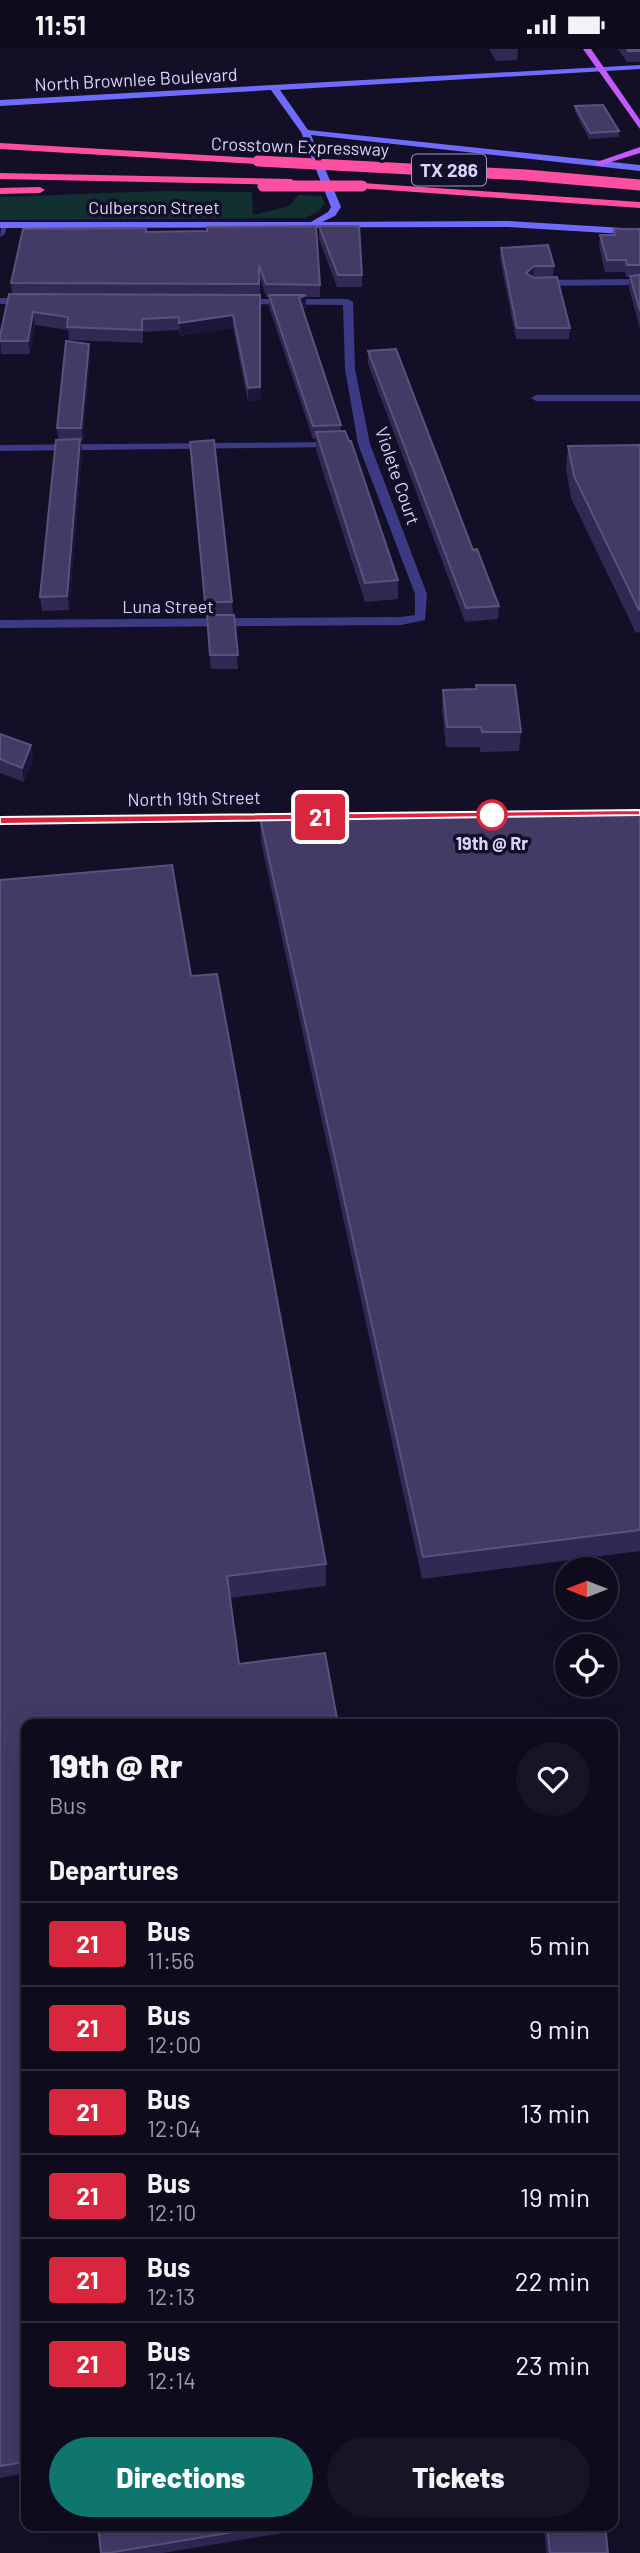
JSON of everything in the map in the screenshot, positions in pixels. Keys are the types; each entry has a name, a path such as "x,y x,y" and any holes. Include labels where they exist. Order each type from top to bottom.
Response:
{"highway":[{"path":"0,146 258,161"},
{"name":"Crosstown Expressway","path":"0,158 258,161 500,173 640,185"},
{"path":"0,176 259,183"},
{"path":"0,191 259,183"},
{"name":"Crosstown Expressway","path":"259,183 362,186 640,205"}],"main road":[{"path":"587,49 640,125"},
{"name":"North Brownlee Boulevard","path":"0,103 640,67"},
{"path":"274,88 304,132 336,207 324,218 309,222"},
{"path":"304,132 640,168"},
{"path":"598,163 640,150"},
{"path":"309,222 508,224 640,232"},
{"name":"Culberson Street","path":"1,228 309,222"}],"street":[{"path":"533,283 640,282"},
{"path":"0,301 42,301"},
{"name":"Violete Court","path":"222,302 348,302 350,369 364,444 421,594 421,617"},
{"path":"536,398 640,398"},
{"path":"0,447 364,444"},
{"name":"Luna Street","path":"0,624 388,621 421,617"},
{"name":"North 19th Street","path":"0,821 363,816"}],"green space":[{"path":"161,191 252,192 253,215 289,206 298,195 321,196 325,203 318,212 305,218 0,220 0,197"}],"building":[{"path":"603,105 619,131 590,133 575,106"},
{"path":"316,226 320,285 266,284 259,265 259,284 11,283 23,229 146,228 146,232 207,231 207,227"},
{"path":"319,226 359,226 362,275 338,275"},
{"path":"614,229 640,229 640,265 627,265 626,260 607,260 600,235 615,235"},
{"path":"548,245 554,266 534,266 526,273 534,278 557,277 570,328 517,328 501,248"},
{"path":"640,275 640,311 630,276"},
{"path":"9,294 260,295 260,387 248,388 233,315 179,323 179,317 142,319 142,330 67,327 68,317 33,312 28,341 0,341"},
{"path":"269,295 306,295 299,298 341,425 313,426"},
{"path":"66,341 89,344 81,428 57,428"},
{"path":"396,349 473,550 477,549 499,606 466,608 368,351"},
{"path":"345,431 351,441 398,580 365,583 316,432"},
{"path":"80,439 67,596 40,597 56,440"},
{"path":"214,440 232,602 205,602 190,442"},
{"path":"640,445 639,610 574,476 568,446"},
{"path":"207,615 234,615 238,655 210,655"},
{"path":"476,685 515,685 521,732 482,732 481,727 447,727 443,690 477,689"},
{"path":"0,734 31,745 22,768 0,759"},
{"path":"640,812 640,1530 423,1557 260,818"},
{"path":"172,865 191,976 217,974 326,1564 227,1576 239,1664 325,1653 337,1719 21,1719 21,2463 0,2466 0,880"},
{"path":"99,2531 240,2531 108,2553 101,2553"},
{"path":"548,2531 606,2531 608,2553 550,2553"}],"bus line":[{"name":"21","path":"0,821 640,813"}],"place":[{"name":"19th @ Rr","path":"492,815"}]}
